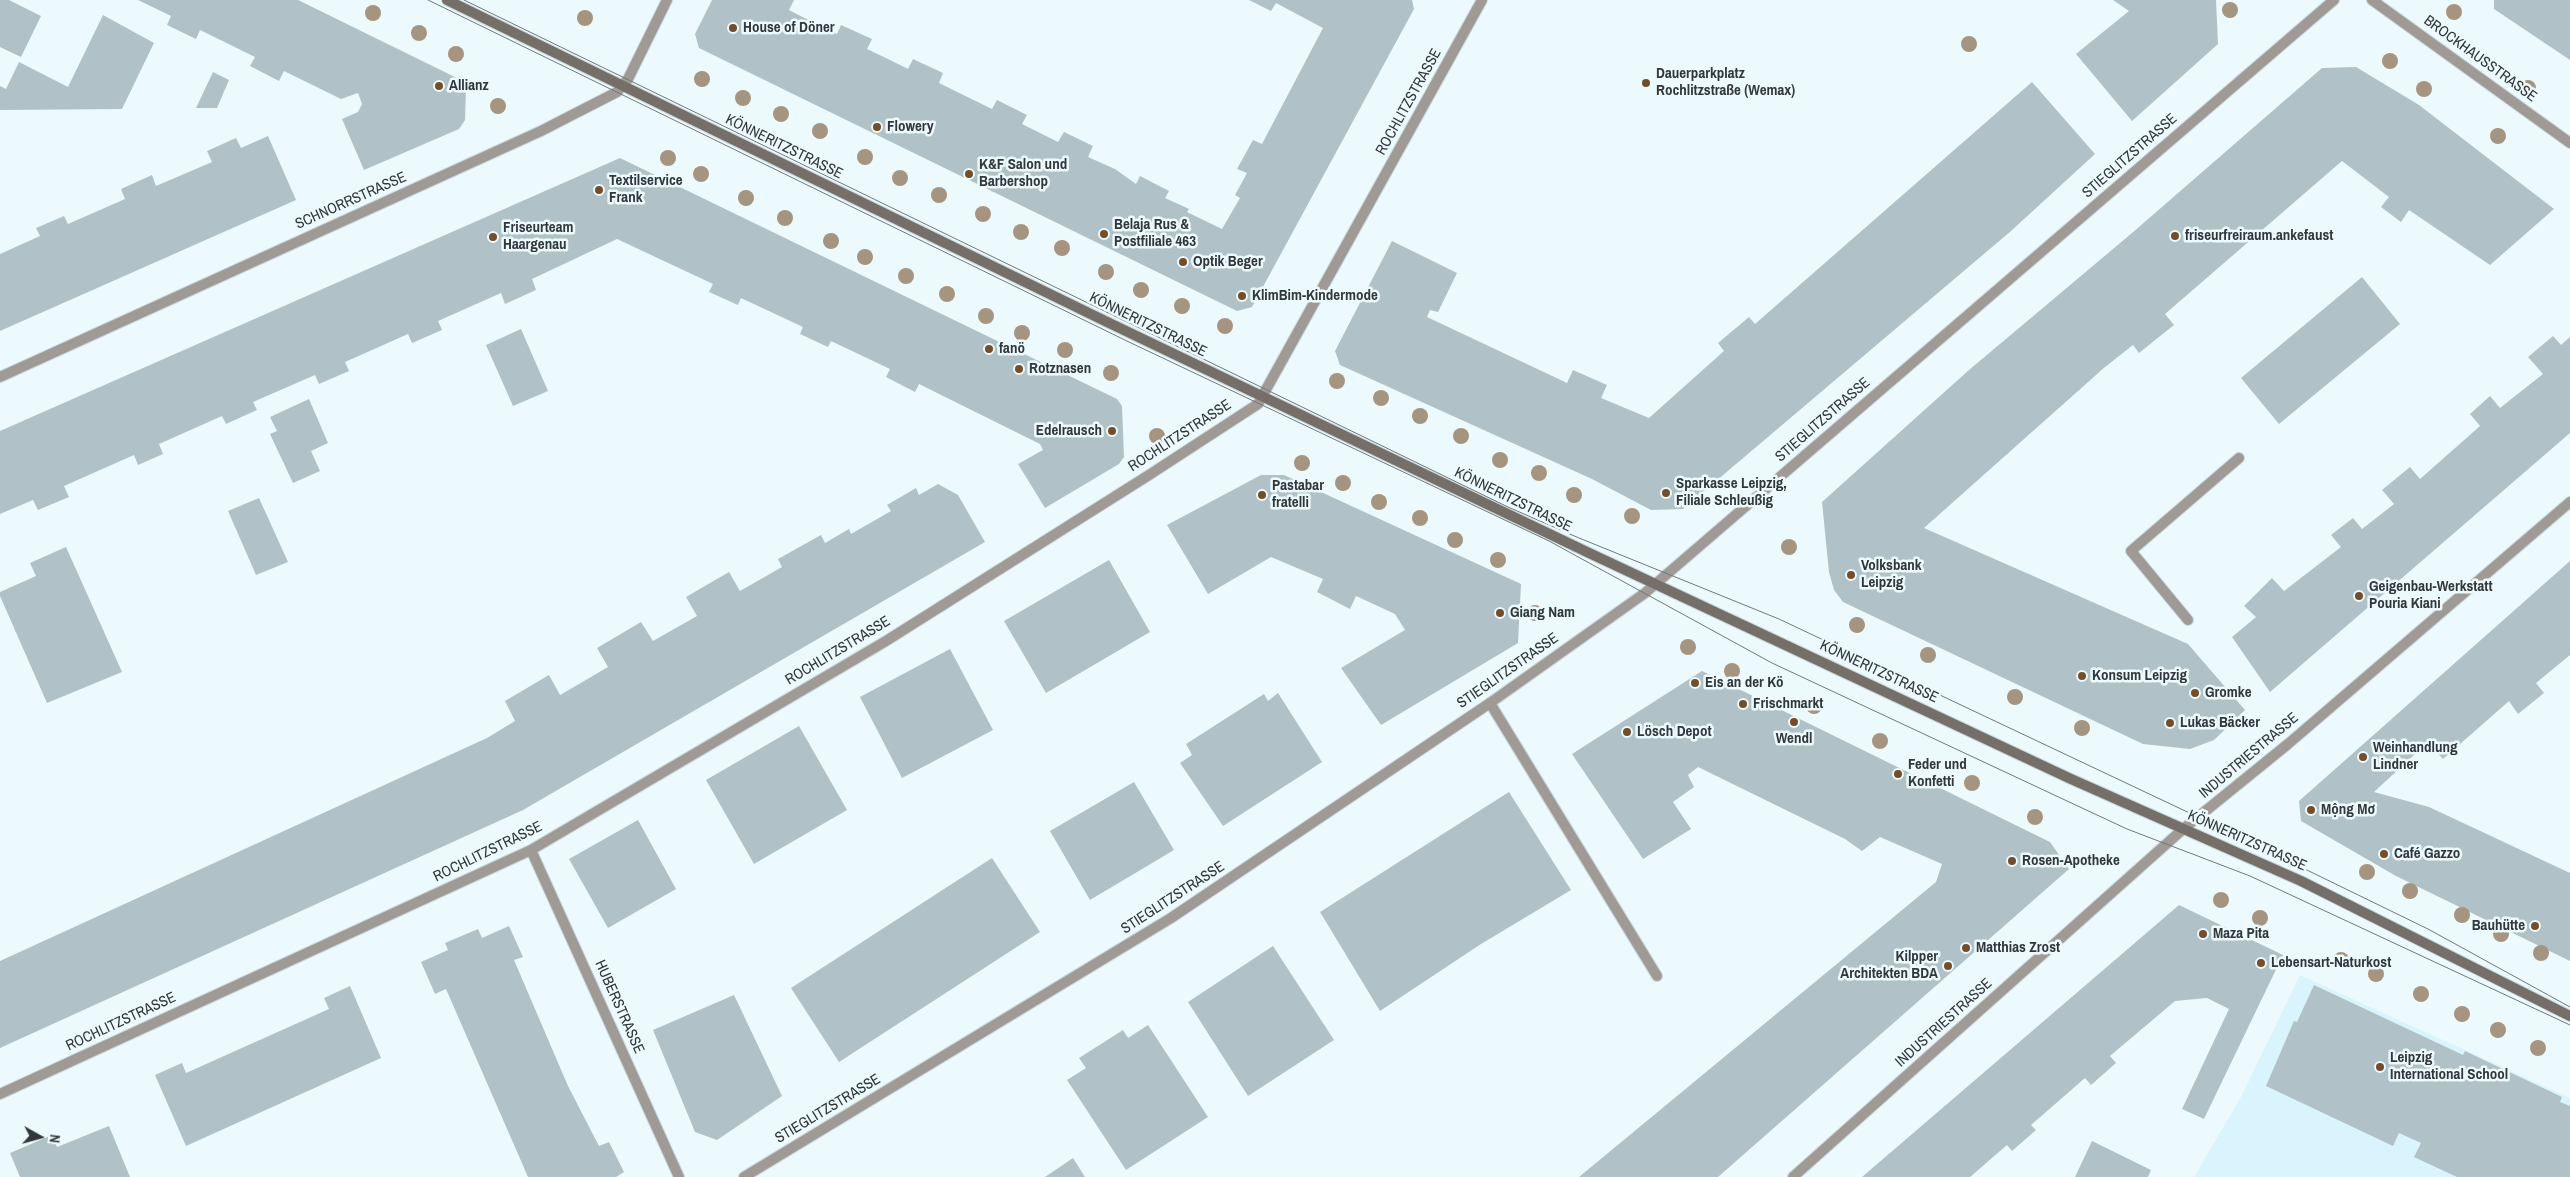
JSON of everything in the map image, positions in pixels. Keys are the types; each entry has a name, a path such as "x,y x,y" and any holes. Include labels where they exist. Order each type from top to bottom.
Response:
{"main road":[{"name":"KÖNNERITZSTRASSE","path":"447,0 1263,397 1656,584 2182,830 2301,881 2570,1016"}],"street":[{"path":"624,87 666,0"},
{"name":"ROCHLITZSTRASSE","path":"0,1094 531,850 886,641 1258,404 1382,184 1482,0"},
{"name":"STIEGLITZSTRASSE","path":"744,1177 1171,918 1490,703 1656,584 2334,0"},
{"name":"BROCKHAUSSTRASSE","path":"2372,0 2570,142"},
{"name":"SCHNORRSTRASSE","path":"0,377 541,131 624,87"},
{"path":"2188,620 2131,551 2239,458"},
{"name":"INDUSTRIESTRASSE","path":"1793,1177 2182,830 2288,744 2570,502"},
{"path":"1490,703 1657,976"},
{"name":"HUBERSTRASSE","path":"531,850 679,1177"}],"shaded area":[{"name":"Leipzig International School","path":"2300,975 2570,1098 2570,1177 2194,1177 2241,1097"}],"building":[{"path":"0,0 9,0 41,16 21,57 0,47"},
{"path":"138,0 298,0 461,80 466,89 465,120 459,129 364,170 342,119 358,112 362,104 358,93 341,99 284,71 279,81 250,66 255,57 200,30 196,39 167,25 171,16"},
{"path":"712,0 794,0 789,10 816,24 837,34 841,25 872,39 867,49 908,69 913,59 943,73 939,83 992,109 997,100 1027,115 1022,124 1058,142 1064,132 1093,146 1088,157 1115,169 1136,184 1140,176 1169,191 1165,198 1189,209 1187,212 1222,229 1240,198 1235,195 1247,173 1237,169 1253,140 1262,144 1323,28 1276,3 1271,11 1249,0 1412,0 1414,9 1252,307 1237,311 699,48 695,34"},
{"path":"2113,0 2216,0 2218,44 2132,121 2076,54 2129,11"},
{"path":"2494,0 2570,0 2570,60 2494,9"},
{"path":"103,15 154,43 122,109 0,110 0,86 6,89 19,62 68,87"},
{"path":"2356,67 2419,105 2554,209 2490,265 2409,210 2401,222 2381,207 2389,197 2342,161 2165,314 2174,325 2139,353 2133,345 2105,367 1924,528 2188,644 2245,710 2214,740 2190,749 2143,744 1843,602 1834,590 1829,572 1822,502 1969,370 2132,233 2322,68"},
{"path":"213,72 229,80 217,108 196,108"},
{"path":"2032,82 2095,154 2011,231 1683,509 1651,510 1592,479 1340,365 1335,351 1392,241 1457,273 1438,312 1430,310 1427,317 1567,383 1573,370 1607,385 1601,398 1649,418 1724,351 1718,343 1749,317 1755,324"},
{"path":"268,136 296,200 0,331 0,254 40,236 36,228 64,216 68,224 125,199 121,189 152,175 156,186 212,162 207,151 236,138 241,148"},
{"path":"620,158 1117,399 1122,406 1124,457 1119,464 1045,508 1018,464 1043,450 1040,444 919,384 915,392 886,377 890,369 831,341 828,347 800,334 803,327 741,298 738,305 709,292 713,284 617,239 532,279 536,290 505,304 501,293 438,321 442,330 412,343 408,334 345,362 349,371 319,384 315,375 253,402 257,410 226,424 222,416 159,444 163,454 138,465 134,455 64,486 69,497 38,510 33,500 0,514 0,431"},
{"path":"2362,277 2400,324 2279,424 2241,378"},
{"path":"521,329 548,391 513,406 486,345"},
{"path":"2553,336 2561,345 2570,337 2570,433 2270,692 2232,637 2256,617 2244,606 2272,578 2284,591 2341,547 2331,535 2353,518 2362,529 2394,504 2382,490 2410,467 2420,479 2480,426 2470,414 2490,396 2500,408 2543,374 2528,357"},
{"path":"309,399 328,443 311,451 320,471 293,483 270,434 277,431 270,417"},
{"path":"1261,475 1284,475 1521,584 1518,643 1381,725 1341,668 1405,630 1395,614 1356,596 1350,609 1317,592 1323,579 1271,557 1208,594 1167,525"},
{"path":"938,484 958,495 985,542 523,810 0,1048 0,961 487,738 515,721 505,701 549,675 560,695 608,667 597,648 641,622 653,641 697,616 686,597 729,572 740,591 782,567 778,559 821,535 825,543 849,529 851,534 891,511 887,505 916,488 919,495"},
{"path":"259,498 288,562 256,575 228,511"},
{"path":"66,547 122,672 47,703 0,596 0,592 36,576 30,563"},
{"path":"1109,560 1150,632 1046,693 1004,621"},
{"path":"2570,561 2570,655 2536,683 2544,693 2518,714 2509,701 2443,759 2428,742 2374,792 2429,807 2570,873 2570,961 2396,876 2301,821 2299,801"},
{"path":"950,649 993,730 902,778 860,697"},
{"path":"1702,671 2050,842 2069,869 1718,1177 1579,1177 1936,882 1942,864 1880,837 1862,851 1845,839 1698,767 1688,775 1694,787 1673,802 1691,829 1643,859 1572,754"},
{"path":"1278,693 1322,762 1223,826 1180,763 1192,755 1186,744 1264,694 1268,701"},
{"path":"799,726 847,810 754,864 706,780"},
{"path":"1134,782 1174,850 1090,900 1050,831"},
{"path":"1509,792 1571,890 1481,944 1380,1011 1320,912"},
{"path":"638,820 676,889 608,928 569,859"},
{"path":"992,858 1040,932 839,1062 791,988"},
{"path":"2179,905 2283,955 2204,1119 2182,1109 2229,1009 2207,998 2175,1001 2110,1056 2116,1063 2091,1085 2085,1078 2031,1125 2036,1130 2012,1151 2007,1145 1970,1177 1862,1177"},
{"path":"509,926 523,957 514,960 568,1086 599,1146 609,1142 624,1172 616,1177 528,1177 446,989 435,994 421,962 448,950 445,943 478,929 482,938"},
{"path":"1273,946 1334,1040 1248,1096 1188,1002"},
{"name":"Leipzig International School","path":"2314,985 2463,1055 2465,1051 2562,1097 2560,1102 2570,1106 2570,1177 2457,1177 2414,1157 2421,1143 2399,1133 2393,1146 2266,1086 2294,1021 2297,1022"},
{"path":"350,986 381,1058 186,1146 155,1075 182,1063 186,1073 329,1009 324,998"},
{"path":"734,995 782,1096 717,1140 695,1132 653,1030"},
{"path":"1148,1025 1208,1117 1126,1170 1067,1080 1086,1068 1079,1058 1123,1030 1128,1038"},
{"path":"109,1126 130,1177 20,1177 10,1153 52,1135 57,1147"},
{"path":"2092,1141 2151,1170 2148,1177 2075,1177"},
{"path":"1073,1158 1085,1177 1045,1177"}],"tram line":[{"path":"428,0 1129,342 1549,541 1772,663 2127,829 2250,876 2570,1025"},
{"path":"464,0 1508,507 1579,538 1779,619 2198,817 2428,929 2570,1007"}],"place":[{"name":"House of Döner","path":"733,28"},
{"name":"Dauerparkplatz Rochlitzstraße (Wemax)","path":"1646,83"},
{"name":"Allianz","path":"439,86"},
{"name":"Flowery","path":"877,127"},
{"name":"K&F Salon und Barbershop","path":"969,174"},
{"name":"Textilservice Frank","path":"599,190"},
{"name":"Belaja Rus & Postfiliale 463","path":"1104,234"},
{"name":"friseurfreiraum.ankefaust","path":"2175,236"},
{"name":"Friseurteam Haargenau","path":"493,237"},
{"name":"Optik Beger","path":"1183,262"},
{"name":"KlimBim-Kindermode","path":"1242,296"},
{"name":"fanö","path":"989,349"},
{"name":"Rotznasen","path":"1019,369"},
{"name":"Edelrausch","path":"1112,431"},
{"name":"Sparkasse Leipzig, Filiale Schleußig","path":"1666,493"},
{"name":"Pastabar fratelli","path":"1262,495"},
{"name":"Volksbank Leipzig","path":"1851,575"},
{"name":"Geigenbau-Werkstatt Pouria Kiani","path":"2359,596"},
{"name":"Giang Nam","path":"1500,613"},
{"name":"Konsum Leipzig","path":"2082,676"},
{"name":"Eis an der Kö","path":"1695,683"},
{"name":"Gromke","path":"2195,693"},
{"name":"Frischmarkt","path":"1743,704"},
{"name":"Wendl","path":"1794,722"},
{"name":"Lukas Bäcker","path":"2170,723"},
{"name":"Lösch Depot","path":"1627,732"},
{"name":"Weinhandlung Lindner","path":"2363,757"},
{"name":"Feder und Konfetti","path":"1898,774"},
{"name":"Mộng Mơ","path":"2311,810"},
{"name":"Café Gazzo","path":"2384,854"},
{"name":"Rosen-Apotheke","path":"2012,861"},
{"name":"Bauhütte","path":"2535,926"},
{"name":"Maza Pita","path":"2203,934"},
{"name":"Matthias Zrost","path":"1966,948"},
{"name":"Lebensart-Naturkost","path":"2261,963"},
{"name":"Kilpper Architekten BDA","path":"1948,966"},
{"name":"Leipzig International School","path":"2380,1067"}]}
